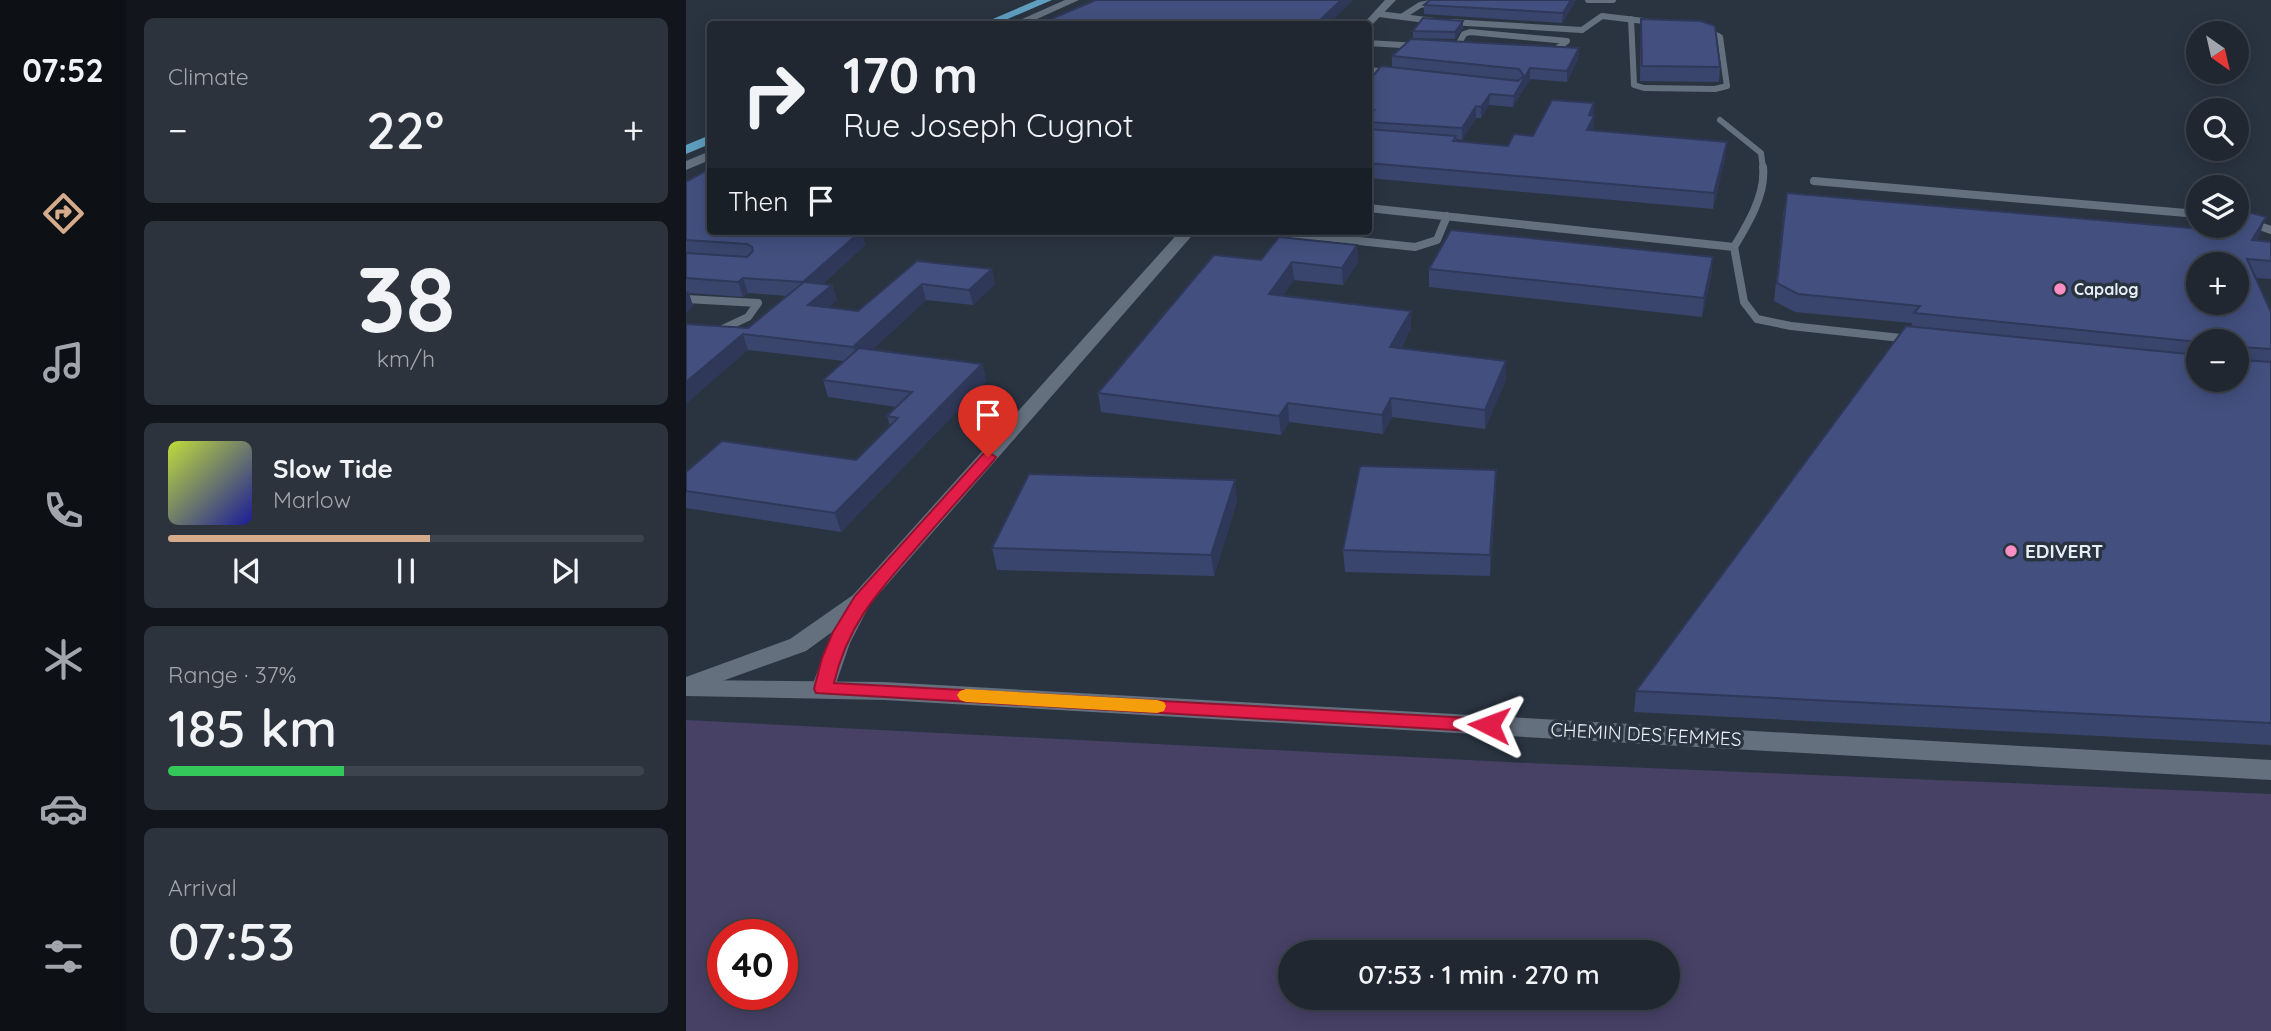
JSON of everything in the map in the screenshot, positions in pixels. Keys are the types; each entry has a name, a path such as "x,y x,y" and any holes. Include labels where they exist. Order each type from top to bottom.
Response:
{"main road":[{"path":"994,21 1047,0"},
{"path":"686,150 707,140"}],"street":[{"path":"1024,21 1074,0"},
{"path":"1372,22 1391,0"},
{"path":"686,166 707,156"},
{"path":"823,689 831,658 842,632 861,600 1184,235"},
{"path":"686,687 798,645 861,600"},
{"name":"CHEMIN DES FEMMES","path":"686,687 823,689 2271,770"}],"lane":[{"path":"1588,0 1613,0"},
{"path":"1403,16 1415,6 1430,1 1450,1"},
{"path":"1379,14 1403,16 1407,19 1582,30 1602,16 1655,22"},
{"path":"1631,19 1634,85 1644,88 1715,89 1727,86 1720,37 1713,32 1691,27"},
{"path":"1448,47 1458,45 1555,50 1567,41 1471,32 1464,34 1458,45"},
{"path":"1372,43 1427,46"},
{"path":"1372,70 1399,73"},
{"path":"1720,120 1761,153 1764,176 1751,219 1734,247 1744,302 1758,319 1791,326 1922,340"},
{"path":"1814,181 2186,213"},
{"path":"1372,208 1734,247"},
{"path":"1302,235 1415,247 1437,240 1447,216"},
{"path":"2249,222 2271,230"},
{"path":"686,299 760,305 742,321 707,334"}],"shaded area":[{"path":"686,720 1528,763 2271,794 2271,1031 686,1031"}],"building":[{"path":"1096,0 1341,0 1319,21 1046,21"},
{"path":"1430,0 1571,0 1563,13 1424,5"},
{"path":"1423,18 1463,21 1455,32 1413,31"},
{"path":"1641,19 1701,21 1715,26 1720,67 1642,66"},
{"path":"1411,39 1579,48 1567,71 1530,68 1514,96 1490,94 1481,107 1476,106 1462,128 1372,122 1372,77 1381,66 1518,81 1524,76 1519,69 1392,56"},
{"path":"1552,100 1594,103 1589,115 1594,116 1587,130 1727,142 1714,193 1372,163 1372,129 1456,136 1453,141 1508,146 1514,134 1533,136"},
{"path":"707,170 707,235 856,235 803,282 743,278 738,282 686,278 686,253 747,257 753,251 747,244 686,240 686,182"},
{"path":"1787,193 2186,228 2186,238 2249,238 2249,213 2252,213 2266,217 2252,240 2271,242 2271,261 2249,259 2249,252 2186,252 2186,315 2249,315 2249,263 2271,312 2271,349 2249,348 2249,329 2186,329 2186,341 1914,313 1920,306 1798,294 1777,283"},
{"path":"1451,230 1713,257 1704,298 1429,269"},
{"path":"1279,237 1357,245 1342,268 1292,262 1269,294 1411,311 1390,347 1506,361 1485,410 1391,398 1382,415 1288,403 1279,416 1098,393 1214,255 1261,260"},
{"path":"917,261 992,269 969,290 922,284 853,347 743,334 686,382 686,324 748,328 804,282 832,285 808,305 858,311"},
{"name":"EDIVERT","path":"1906,326 2186,354 2186,392 2249,392 2249,360 2271,362 2271,723 1636,691"},
{"path":"859,348 982,364 835,513 686,491 686,472 722,441 856,460 898,418 887,416 912,392 823,380"},
{"path":"1360,466 1496,470 1490,555 1343,550"},
{"path":"1029,474 1235,480 1211,555 992,548"}],"slow traffic":[{"path":"966,695 1157,706"}],"place":[{"name":"Capalog","path":"2060,289"},
{"name":"EDIVERT","path":"2011,551"}],"route":[{"path":"988,457 861,600 842,632 831,658 823,689 1489,725"}]}
